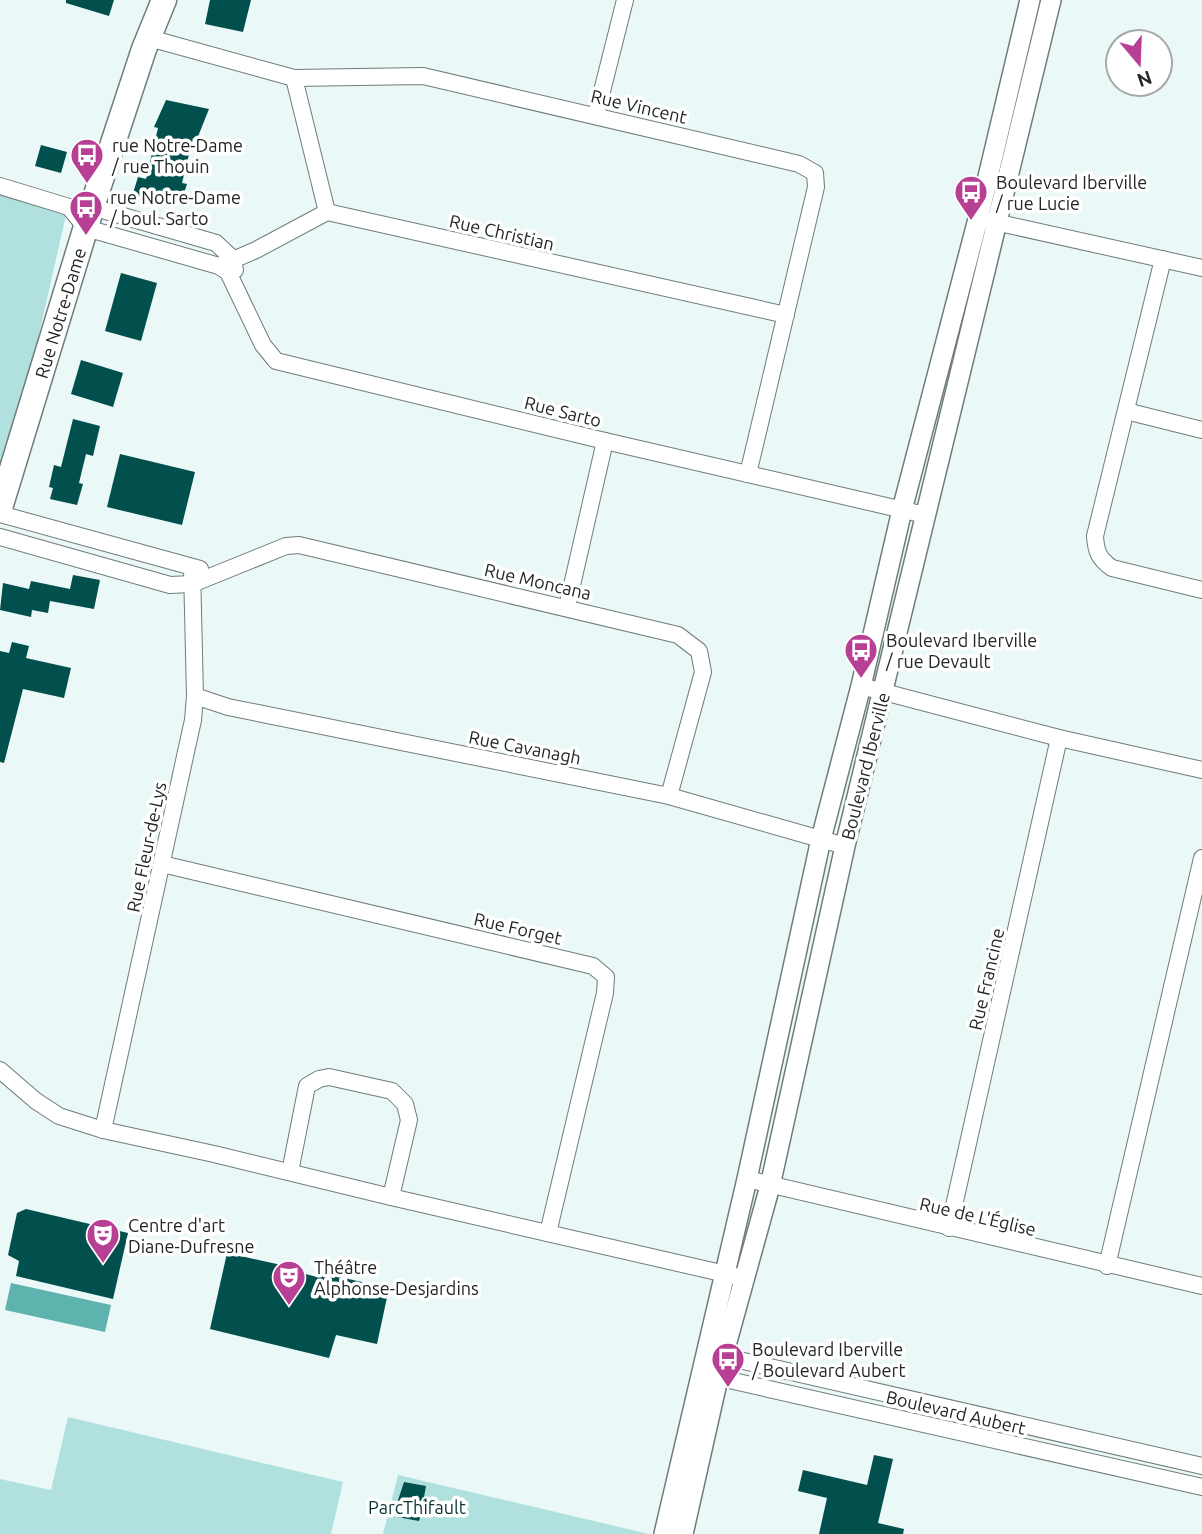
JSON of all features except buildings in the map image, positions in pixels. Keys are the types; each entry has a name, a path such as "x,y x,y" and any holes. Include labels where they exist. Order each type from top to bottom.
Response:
{"main road":[{"name":"Rue Notre-Dame","path":"0,508 82,214 164,0"}],"street":[{"path":"596,115 625,0"},
{"name":"Boulevard Iberville","path":"734,1276 770,1186 845,846 925,515 1030,0"},
{"name":"Boulevard Iberville","path":"683,1534 710,1376 734,1276 747,1179 821,839 861,686 902,510 1051,0"},
{"name":"Rue Vincent","path":"149,38 294,78 423,76 799,164 815,173 817,187 748,474"},
{"path":"0,186 226,263 327,212 294,78"},
{"name":"Rue Christian","path":"327,212 786,315"},
{"path":"987,221 1202,268"},
{"path":"1163,259 1095,536 1096,551 1101,560 1112,568 1202,590"},
{"name":"Rue Sarto","path":"226,263 263,345 276,361 925,515"},
{"path":"1126,411 1202,430"},
{"path":"567,607 605,441"},
{"path":"0,514 192,576"},
{"path":"0,537 170,584 192,576"},
{"name":"Rue Moncana","path":"192,576 220,571 286,546 299,545 678,635 699,651 703,672 669,796"},
{"name":"Rue Fleur-de-Lys","path":"103,1130 193,720 195,696 192,576"},
{"path":"861,686 1059,738 1202,770"},
{"name":"Rue Cavanagh","path":"195,696 228,707 669,796 845,846"},
{"name":"Rue Francine","path":"949,1228 1059,738"},
{"path":"1107,1266 1202,858"},
{"name":"Rue Forget","path":"162,864 593,966 606,977 606,993 548,1233"},
{"path":"0,1070 36,1101 59,1116 103,1130 734,1276"},
{"path":"290,1172 307,1086 329,1077 392,1091 405,1104 409,1120 391,1197"},
{"name":"Rue de L'Église","path":"747,1179 1107,1266 1202,1286"},
{"name":"Boulevard Aubert","path":"715,1354 1202,1466"},
{"name":"Boulevard Iberville","path":"664,1534 710,1376"},
{"name":"Boulevard Aubert","path":"710,1376 1202,1487"}],"green space":[{"path":"0,183 69,202 0,506"},
{"path":"68,1417 343,1482 331,1534 0,1534 0,1479 51,1490"},
{"name":"ParcThifault","path":"398,1475 649,1534 383,1534"}],"shaded area":[{"path":"11,1283 111,1305 105,1332 5,1310"}],"place":[{"name":"rue Notre-Dame / rue Thouin","path":"87,185"},
{"name":"Boulevard Iberville / rue Lucie","path":"971,222"},
{"name":"rue Notre-Dame / boul. Sarto","path":"86,237"},
{"name":"Boulevard Iberville / rue Devault","path":"861,680"},
{"name":"Centre d'art Diane-Dufresne","path":"103,1265"},
{"name":"Théâtre Alphonse-Desjardins","path":"289,1307"},
{"name":"Boulevard Iberville / Boulevard Aubert","path":"728,1389"}]}
